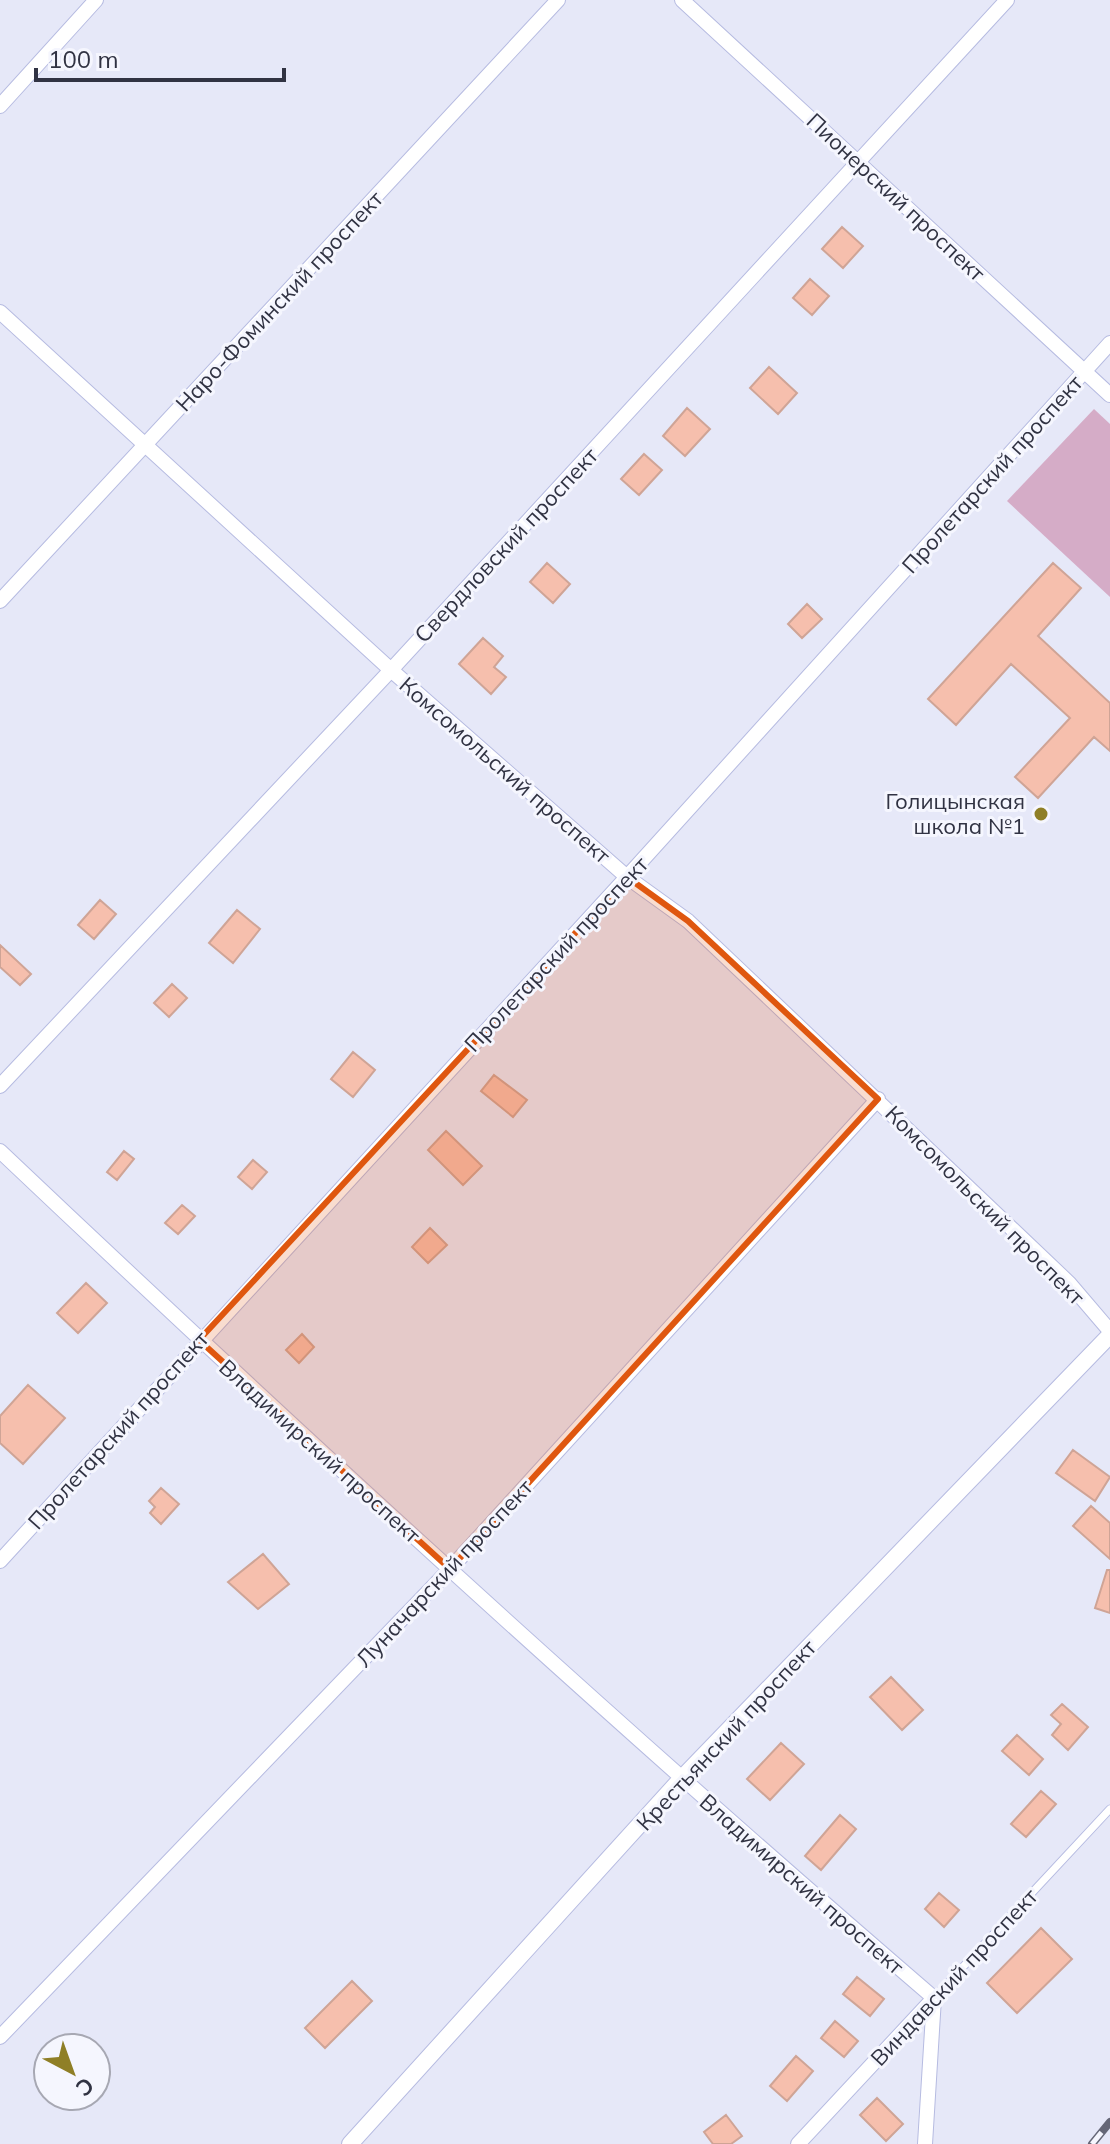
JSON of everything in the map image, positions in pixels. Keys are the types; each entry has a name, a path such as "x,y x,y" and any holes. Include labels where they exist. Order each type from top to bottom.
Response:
{"street":[{"path":"0,106 96,0"},
{"name":"Наро-Фоминский проспект","path":"0,601 558,0"},
{"name":"Пионерский проспект","path":"682,0 1110,395"},
{"name":"Свердловский проспект","path":"0,1086 391,670 1007,0"},
{"name":"Комсомольский проспект","path":"0,312 391,670 627,877 688,921 1069,1283 1110,1333"},
{"name":"Пролетарский проспект","path":"0,1561 199,1340 627,877 1110,343"},
{"name":"Луначарский проспект","path":"0,2037 450,1569 878,1099"},
{"name":"Владимирский проспект","path":"0,1151 199,1340 680,1780 934,1998"},
{"name":"Крестьянский проспект","path":"350,2144 680,1780 1110,1333"},
{"path":"925,2144 934,1998"},
{"name":"Виндавский проспект","path":"798,2144 934,1998"}],"lane":[{"name":"Виндавский проспект","path":"934,1998 1109,1812"}],"highlighted area":[{"path":"627,877 688,921 878,1099 450,1569 199,1340"}],"shaded area":[{"path":"1094,409 1110,424 1110,597 1007,501"}],"building":[{"path":"842,227 863,246 843,268 822,249"},
{"path":"810,279 829,296 812,315 793,298"},
{"path":"769,367 797,393 778,414 750,388"},
{"path":"687,408 710,429 685,456 663,436"},
{"path":"644,454 662,470 639,495 621,479"},
{"path":"547,563 570,584 553,603 530,582"},
{"path":"1053,563 1081,588 1038,636 1110,703 1110,751 1094,737 1038,798 1015,777 1070,718 1011,664 956,725 928,699"},
{"path":"807,604 822,619 802,638 788,624"},
{"path":"483,638 503,656 494,667 506,677 491,694 459,664"},
{"path":"100,900 116,914 94,939 78,925"},
{"path":"237,910 260,929 233,963 209,943"},
{"path":"0,945 31,974 20,985 0,967"},
{"path":"172,984 187,998 169,1017 154,1003"},
{"path":"353,1052 375,1070 353,1097 331,1079"},
{"path":"494,1075 527,1100 513,1117 481,1091"},
{"path":"446,1131 482,1166 463,1185 428,1150"},
{"path":"124,1151 134,1159 117,1180 107,1172"},
{"path":"253,1160 267,1172 252,1189 238,1177"},
{"path":"182,1205 195,1216 178,1234 165,1223"},
{"path":"430,1228 447,1245 428,1263 412,1247"},
{"path":"86,1283 107,1303 78,1333 57,1313"},
{"path":"302,1334 314,1347 299,1363 286,1350"},
{"path":"28,1385 65,1418 23,1464 0,1443 0,1416"},
{"path":"1073,1450 1110,1477 1095,1501 1056,1473"},
{"path":"161,1488 179,1504 161,1524 150,1513 155,1507 149,1501"},
{"path":"1091,1506 1110,1523 1110,1559 1073,1526"},
{"path":"263,1554 289,1584 258,1609 228,1582"},
{"path":"1107,1570 1110,1570 1110,1613 1095,1608"},
{"path":"891,1677 923,1710 902,1730 870,1697"},
{"path":"1062,1704 1088,1727 1068,1750 1052,1735 1061,1724 1051,1715"},
{"path":"1017,1735 1043,1759 1029,1775 1002,1751"},
{"path":"781,1743 804,1764 770,1800 747,1779"},
{"path":"1041,1791 1056,1804 1026,1837 1011,1824"},
{"path":"840,1815 856,1829 821,1870 805,1856"},
{"path":"939,1893 959,1910 944,1927 925,1909"},
{"path":"1041,1928 1072,1959 1017,2013 987,1983"},
{"path":"857,1977 884,1999 870,2016 843,1994"},
{"path":"352,1981 372,2001 325,2048 305,2028"},
{"path":"835,2021 858,2041 844,2057 821,2038"},
{"path":"796,2056 813,2071 787,2101 770,2086"},
{"path":"877,2098 903,2124 886,2141 860,2115"},
{"path":"726,2115 742,2136 731,2144 713,2144 704,2132"}],"railway":[{"path":"1092,2144 1110,2122"}],"place":[{"name":"Голицынская школа №1","path":"1041,814"}]}
